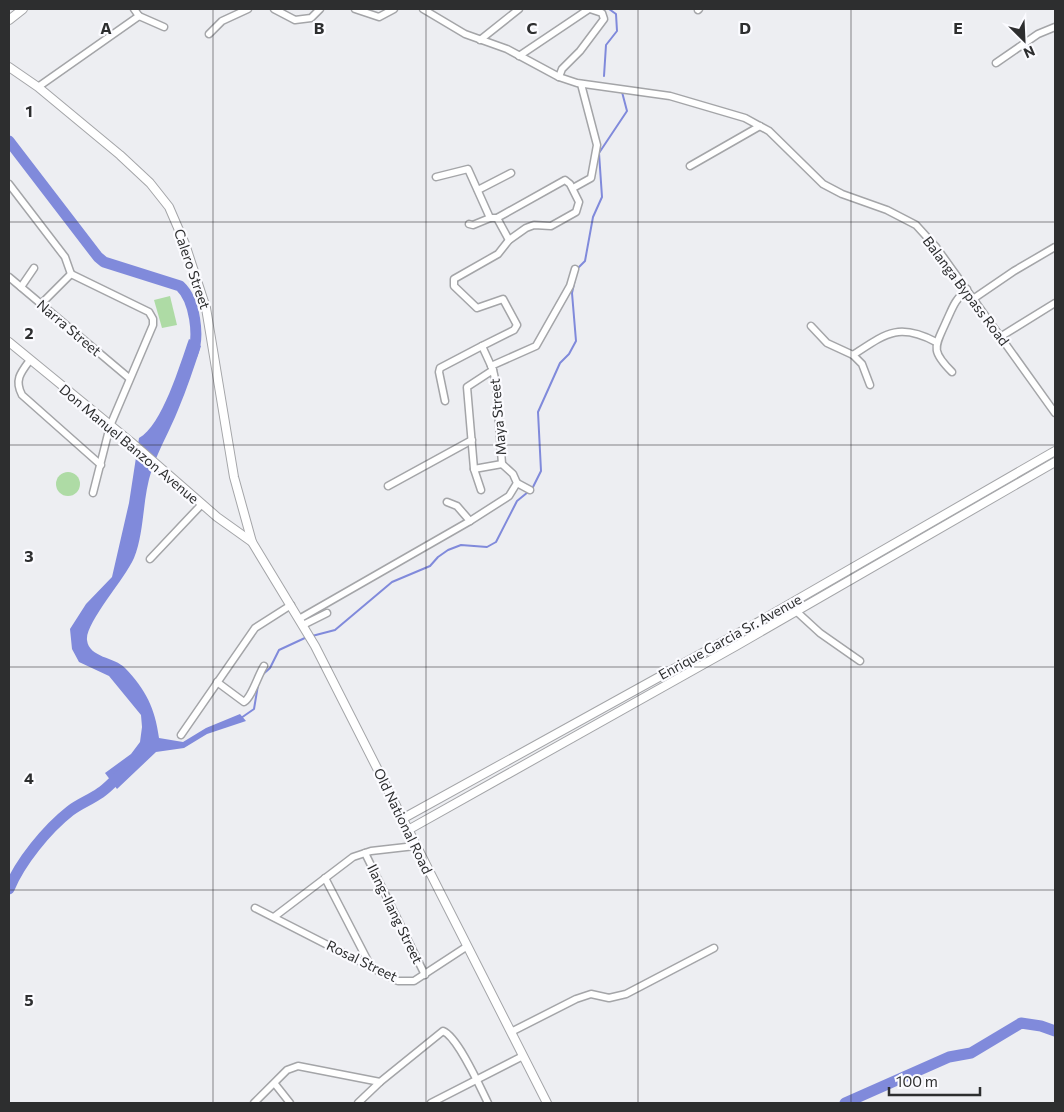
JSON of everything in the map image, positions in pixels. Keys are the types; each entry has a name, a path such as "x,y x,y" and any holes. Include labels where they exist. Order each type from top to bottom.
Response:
{"main road":[{"path":"9,20 23,9"},
{"name":"Calero Street","path":"9,67 38,87 140,173 161,195 174,217 206,308 233,468 252,542"},
{"name":"Don Manuel Banzon Avenue","path":"9,342 131,442 202,504 252,542"},
{"name":"Enrique Garcia Sr. Avenue","path":"402,819 755,624 1055,451"},
{"name":"Enrique Garcia Sr. Avenue","path":"408,830 1055,462"},
{"name":"Old National Road","path":"252,542 305,629 547,1103"},
{"path":"755,624 760,631"}],"street":[{"path":"134,9 139,16 164,27"},
{"path":"209,34 222,21 248,9"},
{"path":"274,9 295,20 311,18 320,9"},
{"path":"355,9 379,17 394,9"},
{"name":"Balanga Bypass Road","path":"423,9 465,34 520,56 559,77 582,84 670,96 745,118 769,131 823,184 842,194 887,210 916,225 936,247 967,289 1055,414"},
{"path":"480,40 508,12 519,9"},
{"path":"520,56 590,9 602,13 604,19 580,51 562,69 559,77"},
{"path":"38,87 139,16"},
{"path":"996,63 1038,34 1055,27"},
{"path":"573,188 591,178 598,145 582,84"},
{"path":"690,166 760,126"},
{"path":"436,177 468,169 494,218 509,240"},
{"path":"478,190 511,173"},
{"path":"445,401 439,372 440,368 514,330 517,325 503,298 477,308 454,286 454,279 498,254 509,240 526,228 534,225 551,226 576,212 579,202 573,188 565,180 494,218 473,225 469,224"},
{"path":"9,184 66,257 71,274 149,312 153,319 153,325 110,426 102,465 93,493"},
{"path":"973,299 1014,271 1055,247"},
{"path":"21,287 34,268"},
{"path":"481,490 474,469 467,386 492,368 536,346 570,286 575,269"},
{"path":"41,304 71,274"},
{"name":"Narra Street","path":"9,277 129,378"},
{"path":"952,372 941,361 936,342 954,301 967,289"},
{"path":"1000,337 1055,303"},
{"path":"811,326 827,343 852,355 862,364 870,385"},
{"path":"852,355 887,333 903,332 923,336 936,342"},
{"name":"Maya Street","path":"482,346 492,368 502,464"},
{"path":"30,360 19,374 18,381 22,395 102,465"},
{"path":"388,486 472,440"},
{"path":"474,469 502,464 513,474 516,483 530,490"},
{"path":"305,629 509,496 516,483"},
{"path":"447,502 457,506 470,521"},
{"path":"150,559 202,504"},
{"path":"180,735 254,628 291,605"},
{"path":"796,611 820,633 860,661"},
{"path":"305,629 327,613"},
{"path":"217,682 240,700 247,701 264,666"},
{"path":"274,916 347,860 366,853 415,846"},
{"name":"Ilang-Ilang Street","path":"366,853 425,975"},
{"path":"325,878 371,967"},
{"name":"Rosal Street","path":"256,908 398,981 414,981 466,947"},
{"path":"511,1032 576,999 591,994 609,998 626,994 714,948"},
{"path":"358,1103 380,1082 443,1031 448,1033 456,1043 488,1103"},
{"path":"431,1103 523,1056"},
{"path":"254,1103 287,1070 298,1066 380,1082"},
{"path":"275,1084 290,1103"}],"green space":[{"path":"170,296 177,325 162,328 154,300"},
{"path":"68,472 77,475 80,484 77,493 68,496 59,493 56,484 59,475"}],"water":[{"path":"189,339 201,346 181,402 152,469 138,548 129,567 92,623 87,640 92,650 121,664 139,684 152,708 159,738 183,742 206,728 240,714 246,721 207,734 184,748 156,752 117,789 105,773 131,754 140,742 141,715 109,676 79,662 72,649 70,629 86,604 112,577 129,503 139,438 155,421 163,408"}],"waterway":[{"path":"604,76 606,45 617,31 616,14 609,9"},
{"path":"577,269 585,261 593,217 602,197 599,153 627,111 622,92"},
{"path":"9,141 98,257 104,262 180,286 189,300 195,319 196,339 192,355"},
{"path":"532,489 541,471 538,412 560,363 569,354 576,341 572,293 575,279"},
{"path":"312,636 335,630 392,582 430,566 448,550 461,545 487,547 496,542 517,501 528,492"},
{"path":"261,676 270,668 279,650 307,637"},
{"path":"241,718 254,709 258,685"},
{"path":"9,889 27,857 52,827 73,809 103,791 123,773"},
{"path":"845,1103 949,1057 971,1053 1021,1023 1041,1026 1055,1031"}]}
